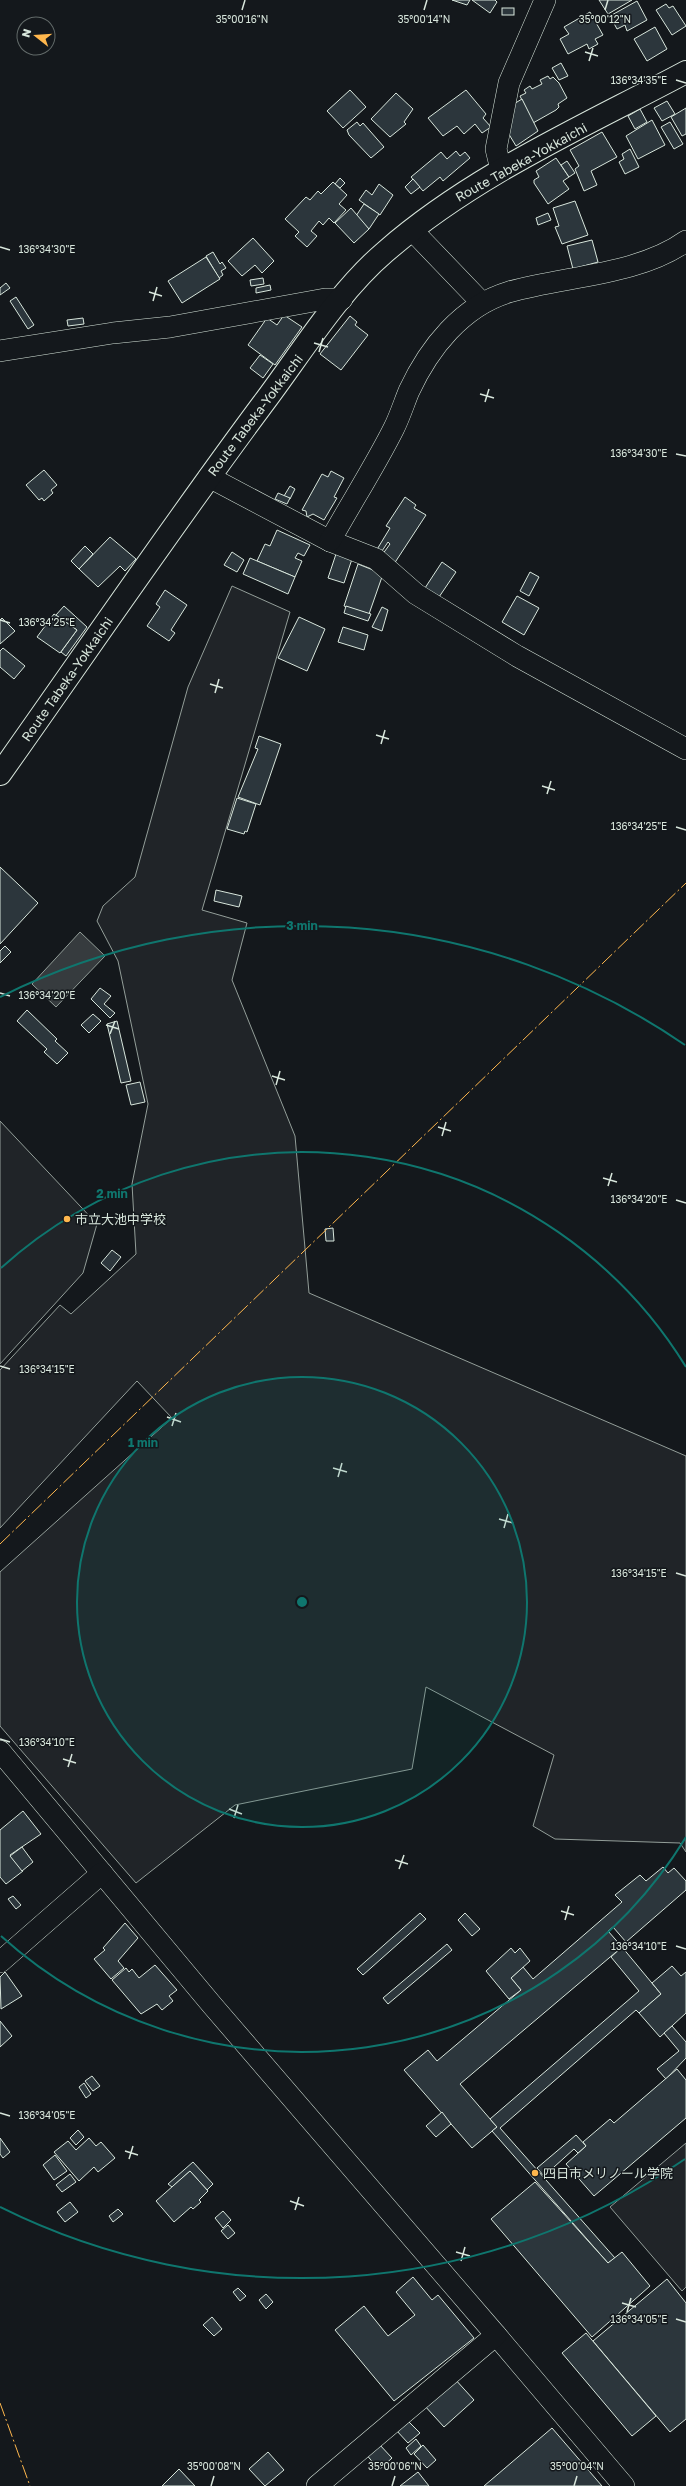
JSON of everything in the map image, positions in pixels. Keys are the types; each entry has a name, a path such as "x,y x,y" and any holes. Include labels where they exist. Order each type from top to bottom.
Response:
{"main road":[{"name":"Route Tabeka-Yokkaichi","path":"0,774 209,477 342,298 382,254 447,204 500,170 686,72"}],"street":[{"path":"500,170 496,149 509,82 545,0"},
{"path":"412,230 482,303"},
{"path":"330,541 395,427 409,391 426,358 451,327 482,303 508,292 643,262 677,248 686,241"},
{"path":"0,351 114,333 170,327 325,299 342,298"},
{"path":"209,477 330,541 376,559 416,594 517,656 686,749"},
{"path":"0,1751 212,2005 624,2486"},
{"path":"0,1962 102,1873"},
{"path":"317,2486 496,2335"}],"shaded area":[{"path":"232,586 290,612 202,910 247,923 232,980 295,1136 309,1293 686,1456 686,1852 680,1843 555,1839 533,1826 554,1755 426,1687 412,1769 235,1805 136,1883 0,1726 0,1572 172,1418 137,1381 0,1528 0,1370 60,1305 71,1314 136,1254 132,1184 148,1104 118,961 97,921 103,906 135,877 188,687"},
{"path":"80,932 105,956 56,1007 32,984"},
{"path":"0,1121 97,1224 83,1273 0,1364"},
{"path":"686,2143 686,2287 682,2291 610,2207"}],"building":[{"path":"452,0 470,0 467,5"},
{"path":"472,0 495,0 497,2 490,13"},
{"path":"599,0 632,0 608,14"},
{"path":"637,1 647,20 627,31 625,25 617,29 610,16"},
{"path":"666,4 669,8 673,6 686,26 672,35 656,10"},
{"path":"502,8 514,8 514,15 502,15"},
{"path":"590,12 603,35 595,39 598,44 589,49 587,44 568,54 560,39 569,34 564,27"},
{"path":"655,27 667,49 647,61 634,39"},
{"path":"561,63 568,76 559,80 552,68"},
{"path":"548,76 550,79 553,77 559,83 567,98 558,104 559,107 556,110 533,123 520,96 526,93 524,90 530,86 532,89 542,84 540,80"},
{"path":"350,90 366,107 343,128 327,111"},
{"path":"466,90 486,114 483,118 491,127 482,133 475,124 464,134 457,126 443,136 428,118"},
{"path":"396,93 413,109 404,122 406,124 390,137 371,119"},
{"path":"522,99 538,131 516,146 507,131 512,105"},
{"path":"667,101 675,114 662,121 654,108"},
{"path":"686,108 686,134 682,136 671,117"},
{"path":"640,109 647,122 635,129 628,116"},
{"path":"652,120 665,145 638,159 626,136"},
{"path":"357,122 360,126 363,123 384,147 371,158 349,135 347,130"},
{"path":"670,122 683,144 674,149 661,127"},
{"path":"602,132 617,157 591,171 597,185 584,191 575,169 579,166 570,150"},
{"path":"630,149 639,167 625,174 619,162 624,159 622,154"},
{"path":"456,151 460,156 465,152 470,158 443,181 440,177 423,191 411,177 441,152 447,159"},
{"path":"556,158 569,177 563,181 569,189 548,204 534,183 534,180 539,177 536,171"},
{"path":"567,161 575,173 569,177 561,165"},
{"path":"340,178 345,183 340,188 335,184"},
{"path":"413,179 420,187 411,194 405,187"},
{"path":"333,182 347,195 339,204 346,210 334,223 329,218 323,225 319,221 311,231 317,236 307,247 295,236 299,232 285,219 306,197 310,200 318,191 321,194"},
{"path":"379,184 393,195 380,215 359,200 366,190 372,195"},
{"path":"575,201 588,235 562,244 555,227 559,226 553,208"},
{"path":"364,204 379,214 369,229 356,216"},
{"path":"351,208 369,229 354,243 335,223"},
{"path":"548,213 551,220 538,225 536,218"},
{"path":"253,238 274,261 262,273 255,265 242,276 228,261"},
{"path":"592,240 598,262 573,269 567,246"},
{"path":"213,252 220,264 222,262 226,268 221,271 223,275 219,278 206,256"},
{"path":"206,257 220,279 182,303 168,281"},
{"path":"263,278 264,284 251,286 250,280"},
{"path":"6,283 10,288 0,295 0,288"},
{"path":"270,285 271,290 256,293 256,288"},
{"path":"16,297 34,325 28,329 10,301"},
{"path":"284,315 302,327 275,365 248,345 267,318 277,325"},
{"path":"350,316 357,322 355,325 368,335 341,370 320,354"},
{"path":"83,318 84,324 68,326 67,320"},
{"path":"260,355 273,364 263,378 250,368"},
{"path":"44,470 57,485 51,490 53,493 44,501 42,498 39,500 26,485"},
{"path":"331,471 344,478 334,497 337,498 324,520 313,514 307,517 306,511 302,510 322,474 328,477"},
{"path":"290,486 295,489 290,499 284,496"},
{"path":"278,493 290,498 287,504 275,499"},
{"path":"405,497 416,505 414,508 426,515 394,564 382,555 390,544 388,542 380,554 376,551 390,528 386,526"},
{"path":"277,530 310,545 304,556 298,553 295,558 302,561 295,577 257,561 265,544 270,546"},
{"path":"110,537 136,559 125,571 120,566 98,587 79,569"},
{"path":"85,546 93,554 79,569 71,561"},
{"path":"232,552 244,560 237,572 224,565"},
{"path":"336,554 352,559 344,583 328,578"},
{"path":"250,558 295,577 288,594 243,574"},
{"path":"442,562 456,572 439,597 425,588"},
{"path":"358,564 383,574 369,614 344,606"},
{"path":"530,572 539,577 529,596 520,591"},
{"path":"165,590 187,605 171,630 175,633 169,641 147,626 160,607 156,604"},
{"path":"517,596 539,608 524,635 502,622"},
{"path":"64,606 87,627 66,656 61,652 77,630 56,615"},
{"path":"346,606 371,614 368,621 344,613"},
{"path":"382,607 388,610 382,631 372,627"},
{"path":"54,614 77,630 60,653 37,637"},
{"path":"299,617 325,629 307,671 278,658"},
{"path":"2,618 15,631 0,644 0,620"},
{"path":"343,627 368,635 364,650 338,642"},
{"path":"3,648 25,666 14,679 0,667 0,651"},
{"path":"259,736 281,744 260,805 238,797 258,749 255,748"},
{"path":"237,798 256,804 247,832 245,831 244,834 227,829"},
{"path":"0,867 38,903 0,944"},
{"path":"216,890 242,896 239,907 214,901"},
{"path":"5,946 11,952 0,963 0,951"},
{"path":"100,988 111,996 104,1004 115,1013 110,1018 91,999"},
{"path":"27,1010 57,1039 55,1041 68,1053 57,1064 44,1052 47,1049 17,1021"},
{"path":"93,1014 101,1021 89,1033 81,1025"},
{"path":"117,1021 131,1081 121,1083 107,1024"},
{"path":"140,1082 145,1102 131,1105 126,1085"},
{"path":"333,1228 334,1241 326,1241 325,1229"},
{"path":"112,1250 121,1257 110,1271 101,1263"},
{"path":"23,1811 41,1834 10,1855 23,1871 6,1884 0,1877 0,1830"},
{"path":"22,1847 33,1862 22,1871 10,1856"},
{"path":"663,1867 668,1873 674,1868 686,1881 686,1890 626,1942 613,1927 608,1931 622,1947 460,2084 497,2127 472,2148 404,2070 428,2050 437,2061 521,1990 511,1978 523,1967 533,1979 622,1902 615,1895 640,1875 646,1881"},
{"path":"13,1896 21,1905 16,1909 8,1899"},
{"path":"420,1913 426,1919 363,1975 357,1969"},
{"path":"465,1913 480,1929 472,1936 458,1920"},
{"path":"125,1923 138,1938 118,1961 124,1968 111,1979 94,1959 105,1950 103,1948"},
{"path":"447,1944 452,1950 388,2004 383,1998"},
{"path":"622,1947 661,1994 639,2013 636,2010 500,2128 615,2258 608,2263 492,2131 497,2127 490,2119 639,1991 611,1957"},
{"path":"511,1948 515,1953 520,1948 530,1961 511,1978 521,1990 509,1999 486,1971"},
{"path":"155,1965 177,1990 169,1996 173,2001 162,2010 157,2004 141,2014 112,1980 126,1968 129,1972 132,1969 139,1978"},
{"path":"672,1966 681,1976 686,1972 686,2013 660,2037 639,2013 661,1994 652,1983"},
{"path":"5,1972 22,1996 1,2009 0,1977"},
{"path":"0,2021 12,2036 0,2047"},
{"path":"672,2026 686,2042 686,2058 666,2079 657,2069 679,2051 664,2033"},
{"path":"677,2069 686,2080 686,2118 594,2196 566,2164 586,2146 583,2142 610,2119 614,2123"},
{"path":"92,2076 100,2086 93,2091 85,2081"},
{"path":"84,2083 91,2094 86,2098 79,2087"},
{"path":"442,2112 451,2124 436,2137 426,2126"},
{"path":"78,2130 84,2137 76,2145 70,2138"},
{"path":"576,2135 586,2146 578,2153 574,2149 544,2176 537,2168"},
{"path":"0,2138 10,2152 3,2158 0,2154"},
{"path":"89,2138 96,2146 101,2142 115,2158 98,2172 94,2167 79,2181 54,2152 68,2141 76,2150"},
{"path":"55,2155 67,2171 54,2180 43,2165"},
{"path":"193,2162 213,2184 207,2190 190,2171 172,2187 168,2184"},
{"path":"190,2171 208,2191 199,2200 201,2202 193,2209 191,2207 174,2222 156,2201"},
{"path":"70,2174 76,2182 62,2192 56,2185"},
{"path":"535,2182 608,2263 622,2252 650,2286 592,2337 491,2219"},
{"path":"70,2202 78,2212 65,2222 57,2212"},
{"path":"118,2209 123,2214 113,2222 109,2216"},
{"path":"223,2211 231,2220 223,2228 215,2218"},
{"path":"228,2225 235,2233 228,2239 221,2231"},
{"path":"413,2277 432,2300 438,2295 474,2338 394,2401 335,2330 364,2306 388,2336 415,2315 396,2292"},
{"path":"667,2279 686,2303 686,2419 670,2432 593,2341"},
{"path":"238,2288 246,2296 240,2301 233,2292"},
{"path":"266,2294 273,2302 266,2309 259,2300"},
{"path":"212,2317 222,2329 214,2336 203,2325"},
{"path":"586,2333 656,2416 632,2436 562,2353"},
{"path":"454,2378 474,2400 444,2427 424,2405"},
{"path":"407,2420 420,2433 408,2443 396,2430"},
{"path":"552,2428 602,2486 484,2486"},
{"path":"416,2439 421,2446 411,2455 406,2448"},
{"path":"379,2444 392,2458 379,2470 366,2454"},
{"path":"423,2445 436,2460 427,2468 414,2454"},
{"path":"268,2452 284,2470 265,2486 249,2469"},
{"path":"179,2469 195,2486 162,2486"},
{"path":"418,2472 429,2486 400,2486"}],"power":[{"path":"0,1544 686,883"},
{"path":"0,2403 30,2486"}],"place":[{"name":"市立大池中学校","path":"67,1219"},
{"name":"四日市メリノール学院","path":"535,2173"}]}
